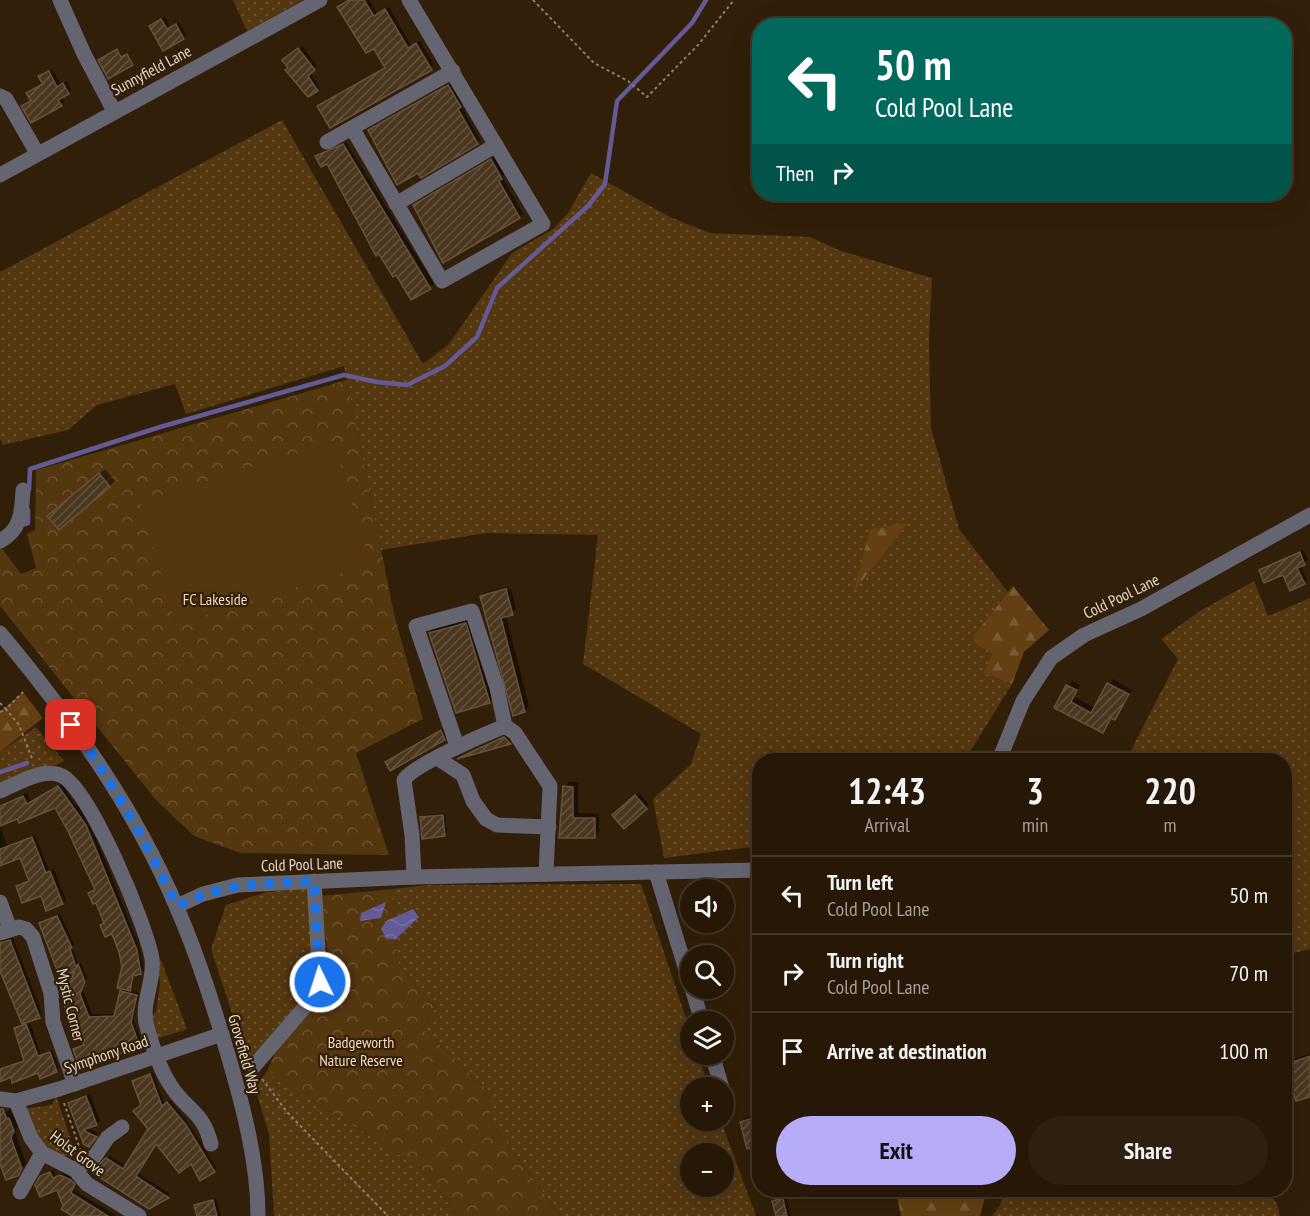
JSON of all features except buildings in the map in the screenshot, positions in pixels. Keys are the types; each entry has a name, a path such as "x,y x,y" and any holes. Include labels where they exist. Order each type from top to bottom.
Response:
{"street":[{"name":"Sunnyfield Lane","path":"0,175 320,0"},
{"path":"352,128 442,281 543,224 409,0"},
{"path":"64,2 84,54 114,111"},
{"path":"327,142 453,71"},
{"path":"0,96 6,99 37,153"},
{"path":"396,204 496,145"},
{"path":"0,541 11,535 21,518 23,490"},
{"name":"Cold Pool Lane","path":"1002,753 1023,701 1052,657 1083,635 1141,609 1310,515"},
{"path":"457,746 416,626 472,611 497,688 505,726 515,733 550,786 546,874"},
{"path":"0,633 96,760 150,850 177,906"},
{"path":"414,877 412,835 404,780 408,774 439,759 457,746 505,726"},
{"path":"439,759 463,775 473,801 486,819 497,825 549,827"},
{"path":"0,791 37,776 53,773 70,781 113,854 131,895 152,961 145,1020 170,1085 203,1120 211,1144"},
{"name":"Cold Pool Lane","path":"177,906 203,894 238,885 414,877 752,870"},
{"path":"656,872 680,950"},
{"path":"254,1066 310,1001 320,982 314,881"},
{"path":"0,902 5,931"},
{"name":"Grovefield Way","path":"177,906 202,970 250,1139 258,1216"},
{"name":"Mystic Corner","path":"5,931 26,929 33,937 51,993 53,1022 75,1084"},
{"name":"Symphony Road","path":"0,1099 16,1101 59,1089 222,1034"},
{"name":"Holst Grove","path":"16,1101 31,1138 42,1153 80,1166 87,1184 139,1216"},
{"path":"80,1166 122,1127"},
{"path":"20,1192 42,1153"}],"path":[{"path":"532,0 594,63 628,81 647,97 698,45 734,0"},
{"path":"0,712 23,692"},
{"path":"0,703 19,725 28,744 37,776"},
{"path":"254,1066 287,1112 388,1216"},
{"path":"59,1089 80,1166"}],"green space":[{"path":"233,0 303,0 247,31"},
{"path":"282,120 423,364 449,344 512,253 553,229 568,213 591,173 670,217 710,233 810,237 841,251 932,278 929,339 931,428 959,529 1008,592 974,635 994,654 983,673 1012,684 969,753 752,753 752,847 664,858 653,799 691,764 701,734 583,664 598,535 486,533 381,550 344,366 186,414 175,384 97,405 68,430 3,445 0,439 0,272"},
{"name":"FC Lakeside","path":"347,380 394,614 423,719 356,753 389,855 240,853 194,836 156,800 0,606 0,546 21,574 36,568 27,534 35,530 36,470"},
{"path":"334,442 370,564 176,624 140,502"},
{"path":"908,523 854,591 870,529"},
{"path":"1254,581 1268,616 1310,598 1310,949 1292,953 1292,753 1130,753 1178,659 1161,639 1200,611"},
{"path":"1013,586 1049,630 1024,652 1012,684 983,673 993,654 975,643 974,635"},
{"path":"23,692 43,718 0,752 0,712"},
{"path":"36,727 64,761 0,791 0,752"},
{"path":"641,884 684,1011 680,1011 680,1065 701,1065 706,1077 680,1077 680,1131 725,1131 729,1143 680,1143 680,1197 734,1197 734,1156 756,1216 561,1216 491,1122 489,1092 423,1029 436,1008 397,962 393,889 427,885"},
{"path":"312,888 316,965 304,994 259,1054 247,1059 211,949 226,905 267,892"},
{"name":"Badgeworth Nature Reserve","path":"393,889 397,962 436,1008 423,1029 489,1092 491,1122 561,1216 458,1216 424,1171 266,1073 275,1053 332,985 320,896"},
{"path":"161,960 187,1029 159,1038 154,1034 151,1015 156,1012 160,985 158,962"},
{"path":"266,1073 424,1171 458,1216 274,1216 269,1134 255,1088"},
{"path":"56,1096 76,1154 63,1157 43,1142 31,1125 24,1109 52,1104"},
{"path":"897,1197 985,1197 980,1216 901,1216"},
{"path":"1003,1197 1272,1197 1277,1204 1280,1216 992,1216"}],"water":[{"path":"386,902 381,918 360,921 361,913"},
{"path":"413,909 419,917 395,940 386,938 381,929 386,921"}],"waterway":[{"path":"29,490 30,469 160,427 344,375 407,385 445,366 477,337 497,288 588,206 605,184 617,101 692,23 706,0"},
{"path":"22,525 28,523 28,510"},
{"path":"0,772 27,763"}],"route":[{"path":"71,725 118,795 150,850 177,906 203,894 238,885 314,881 320,982"}]}
